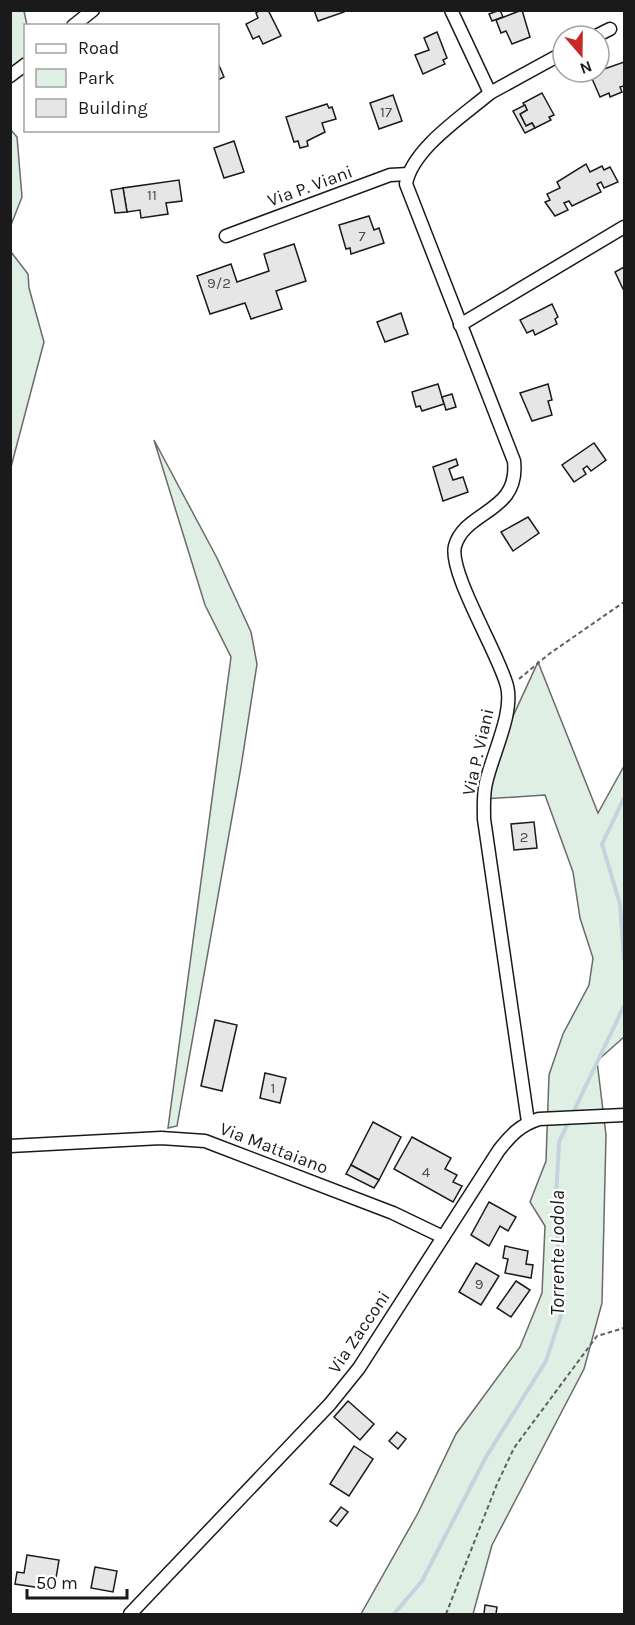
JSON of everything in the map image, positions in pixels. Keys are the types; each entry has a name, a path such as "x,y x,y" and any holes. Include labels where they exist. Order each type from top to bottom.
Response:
{"street":[{"path":"76,24 93,10"},
{"path":"451,10 490,93"},
{"path":"408,174 427,147 490,93 551,59"},
{"path":"10,76 24,66"},
{"name":"Via P. Viani","path":"226,236 390,175 408,174 408,194 514,461 516,476 513,485 497,504 465,530 456,543 454,552 461,578 503,669 508,690 508,707 486,783 484,819 534,1120"},
{"path":"460,325 624,227"},
{"path":"534,1120 624,1115"},
{"name":"Via Zacconi","path":"130,1614 330,1404 359,1368 499,1150 513,1133 534,1120"},
{"name":"Via Mattaiano","path":"10,1146 162,1138 205,1141 393,1213 443,1237"}],"path":[{"path":"508,690 538,662 624,602"},
{"path":"446,1614 497,1484 514,1448 597,1336 624,1328"}],"green space":[{"path":"11,11 24,11 27,24 24,24 24,59 11,72"},
{"path":"11,130 17,137 22,197 11,225"},
{"path":"11,252 28,274 29,288 44,342 11,467"},
{"path":"154,440 217,558 251,632 257,664 241,767 177,1126 168,1128 231,657 205,605"},
{"path":"538,662 598,813 624,766 624,1037 597,1061 606,1135 602,1303 584,1369 492,1545 473,1614 361,1614 418,1513 456,1434 520,1347 542,1293 545,1226 530,1202 546,1161 549,1075 563,1034 589,985 593,958 580,918 573,872 545,795 483,799 491,764"}],"building":[{"path":"260,10 268,10 281,36 263,44 259,36 253,39 246,24 258,18 256,13"},
{"path":"314,10 344,10 344,12 318,21"},
{"path":"500,10 503,17 492,21 489,14"},
{"path":"522,10 530,37 512,44 506,31 501,33 496,20"},
{"path":"437,32 447,58 443,60 445,64 423,74 415,55 429,50 424,38"},
{"path":"624,62 624,86 620,87 622,92 610,97 609,93 600,97 594,84 611,84 611,67"},
{"path":"219,65 224,77 219,80"},
{"path":"542,93 554,115 549,117 551,120 535,128 532,123 526,126 520,114 527,110 523,103"},
{"path":"393,95 402,121 379,129 370,103"},
{"path":"327,104 329,108 332,107 336,119 322,123 325,132 307,141 308,146 300,148 298,141 294,142 286,117"},
{"path":"525,105 527,110 520,114 526,126 532,123 535,128 525,133 513,111"},
{"path":"234,141 244,172 224,178 214,148"},
{"path":"586,164 590,172 602,166 604,170 610,167 618,182 604,188 601,182 597,184 601,192 572,206 569,201 564,203 568,210 555,216 545,202 550,200 547,194 560,188 557,182"},
{"path":"179,180 182,201 166,203 168,214 141,218 140,210 127,212 123,188"},
{"path":"123,188 127,212 115,213 111,190"},
{"path":"369,216 374,230 379,228 384,243 351,254 350,248 346,249 339,225"},
{"path":"294,244 306,281 276,291 282,309 251,319 245,303 210,314 197,276 231,264 237,282 269,271 264,254"},
{"path":"624,267 624,291 615,272"},
{"path":"552,304 558,317 555,319 557,324 535,335 533,330 527,333 520,320"},
{"path":"401,313 408,334 385,342 377,322"},
{"path":"438,384 444,404 422,411 420,406 416,407 412,392"},
{"path":"548,384 552,400 548,401 552,415 532,421 520,393"},
{"path":"452,394 456,407 446,410 442,397"},
{"path":"594,443 606,460 591,471 587,466 583,469 586,474 574,482 562,465"},
{"path":"456,459 458,465 449,469 453,480 463,477 468,492 443,501 433,467"},
{"path":"528,517 539,533 513,551 501,532"},
{"path":"534,822 537,848 514,850 511,824"},
{"path":"215,1020 237,1025 222,1091 201,1086"},
{"path":"265,1073 286,1078 280,1103 260,1098"},
{"path":"373,1122 401,1137 379,1180 351,1165"},
{"path":"412,1137 451,1158 445,1169 457,1175 453,1182 462,1186 453,1202 394,1169"},
{"path":"351,1165 379,1180 374,1188 346,1174"},
{"path":"489,1202 516,1217 508,1231 500,1226 489,1246 471,1235"},
{"path":"505,1246 528,1251 526,1264 533,1265 531,1278 505,1273 508,1259 503,1258"},
{"path":"476,1263 499,1276 481,1305 459,1292"},
{"path":"516,1281 530,1290 511,1317 497,1308"},
{"path":"348,1401 374,1424 360,1440 334,1417"},
{"path":"397,1432 406,1439 398,1449 389,1441"},
{"path":"354,1446 373,1459 349,1496 330,1484"},
{"path":"341,1507 348,1512 337,1526 330,1521"},
{"path":"27,1555 59,1560 54,1590 15,1584 17,1572 24,1573"},
{"path":"95,1567 117,1571 113,1592 91,1588"},
{"path":"485,1605 497,1607 496,1614 484,1614"}],"waterway":[{"name":"Torrente Lodola","path":"624,798 602,844 620,904 624,959"},
{"name":"Torrente Lodola","path":"394,1614 422,1581 486,1457 546,1361 561,1315 556,1198 559,1142 624,1006"}]}
